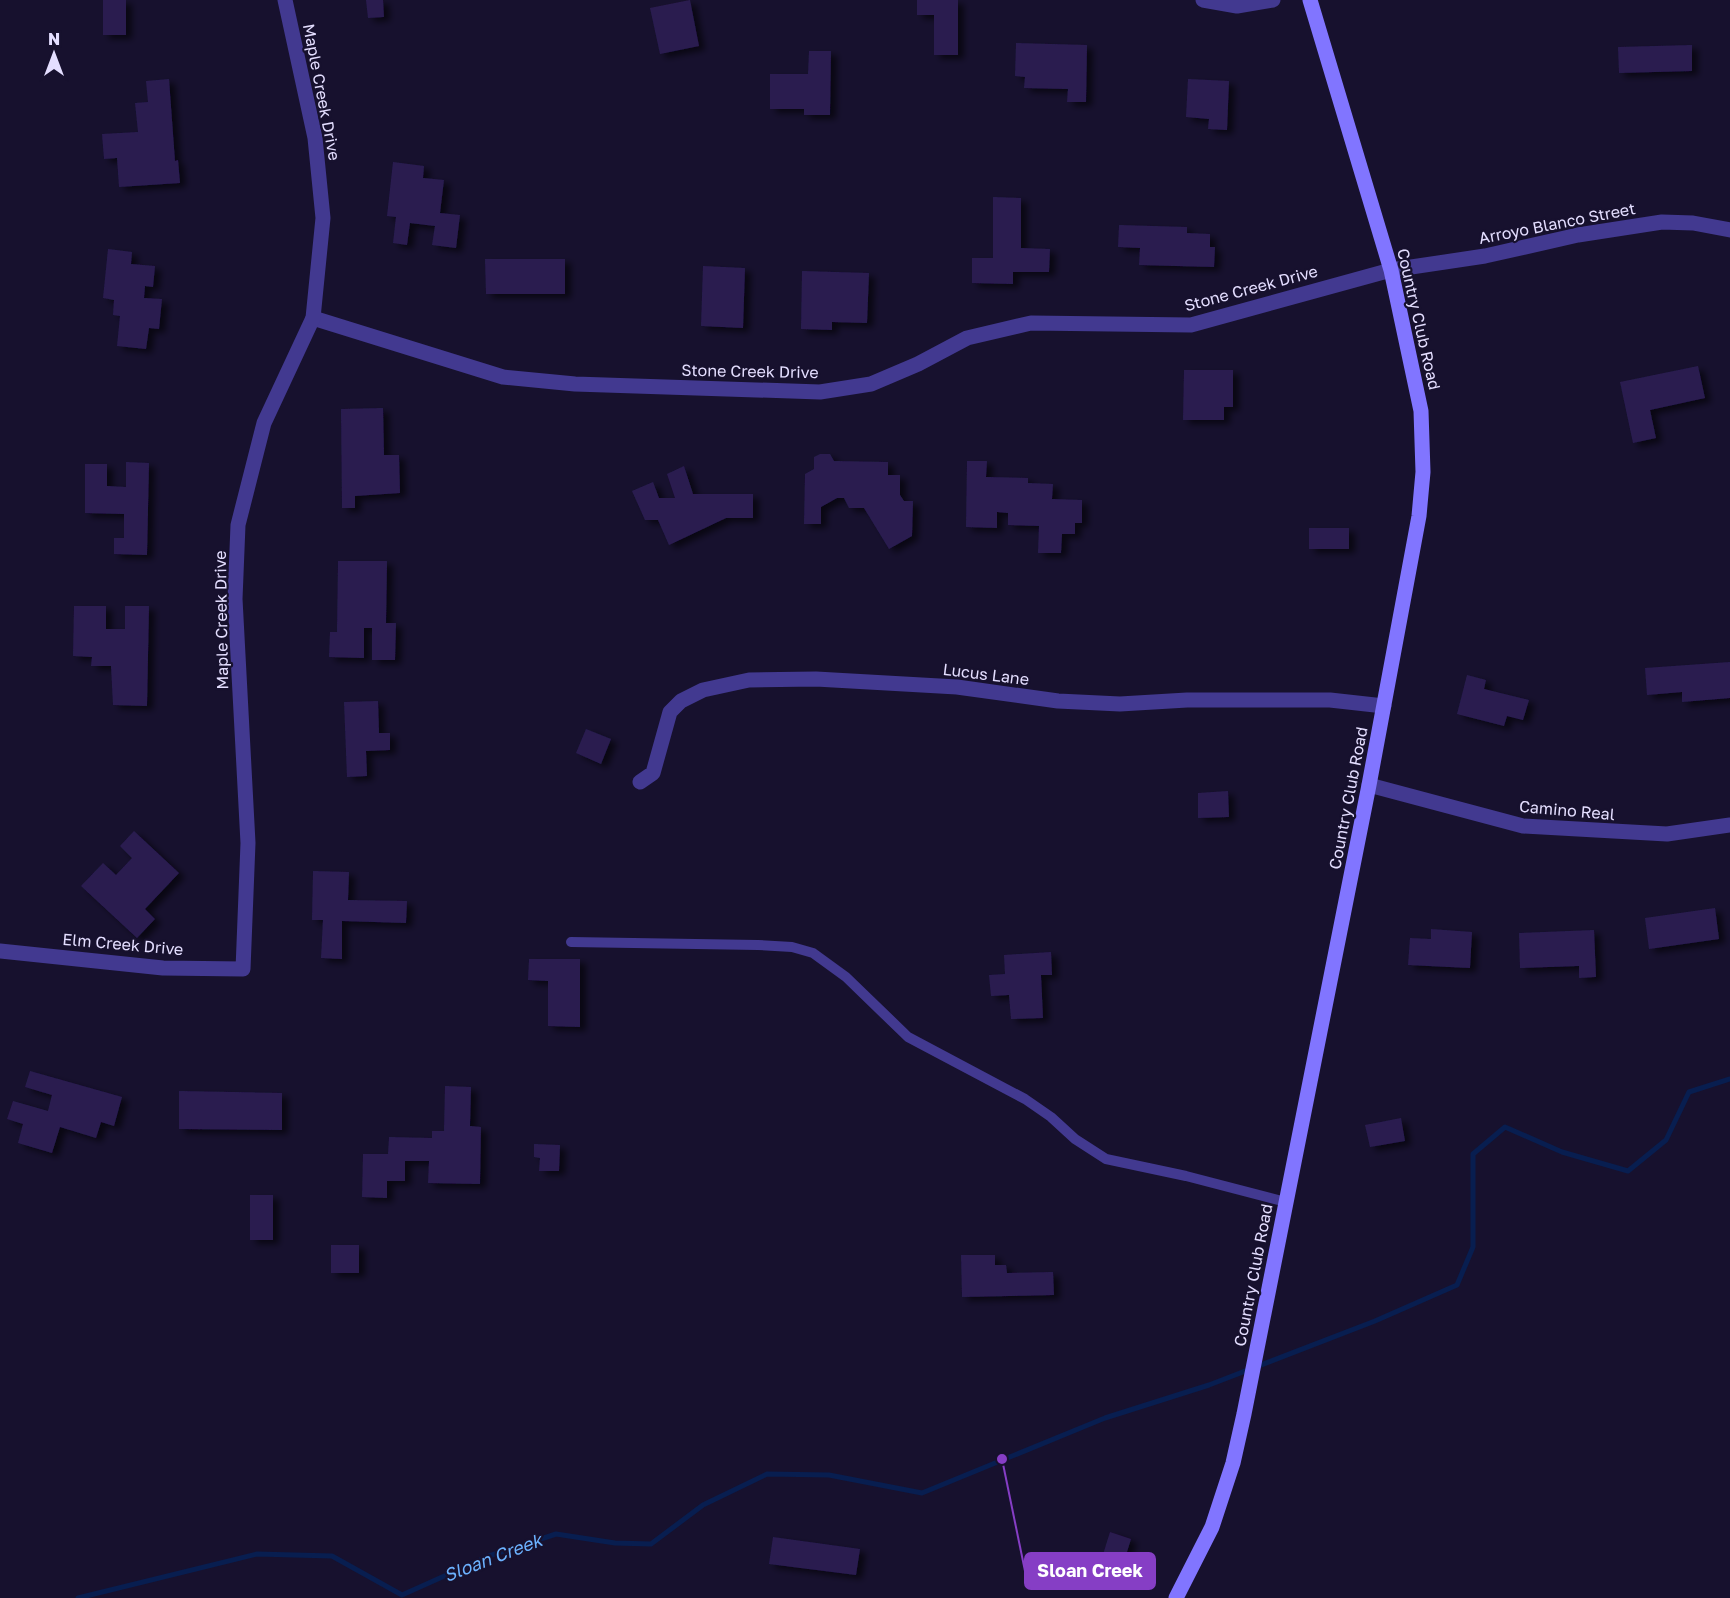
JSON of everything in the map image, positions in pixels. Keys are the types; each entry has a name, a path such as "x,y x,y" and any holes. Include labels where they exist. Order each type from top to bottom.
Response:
{"main road":[{"name":"Country Club Road","path":"1176,1598 1212,1527 1233,1462 1244,1414 1415,546 1423,472 1421,411 1391,270 1310,0"}],"street":[{"name":"Maple Creek Drive","path":"243,969 248,843 236,599 238,525 264,423 313,318 323,218 315,138 285,0"},
{"path":"1203,0 1237,6 1273,0"},
{"name":"Arroyo Blanco Street","path":"1391,270 1485,256 1578,235 1662,222 1693,223 1730,230"},
{"name":"Stone Creek Drive","path":"313,318 503,377 575,384 820,392 871,384 918,364 967,338 1031,323 1191,325 1391,270"},
{"name":"Lucus Lane","path":"640,782 652,773 670,712 681,701 703,690 750,680 816,679 957,687 1058,701 1120,704 1187,700 1330,700 1384,706"},
{"name":"Camino Real","path":"1369,785 1523,826 1667,834 1730,825"},
{"name":"Elm Creek Drive","path":"0,951 164,968 243,969"}],"lane":[{"path":"571,942 792,946 813,952 846,977 908,1037 1025,1099 1051,1117 1075,1139 1106,1159 1186,1176 1286,1202"}],"building":[{"path":"103,0 126,0 126,35 103,35"},
{"path":"366,0 383,0 384,17 368,18"},
{"path":"690,0 699,46 660,54 650,8"},
{"path":"917,0 958,0 958,55 934,55 934,15 917,15"},
{"path":"1016,43 1087,45 1086,102 1067,102 1068,89 1024,88 1025,77 1015,76"},
{"path":"1692,45 1692,71 1619,73 1618,47"},
{"path":"809,51 831,51 830,115 804,115 804,109 770,109 770,74 808,74"},
{"path":"169,79 175,161 178,160 180,183 119,187 117,158 104,159 102,134 138,132 135,103 148,102 146,81"},
{"path":"1188,79 1229,81 1227,130 1208,129 1209,119 1186,117"},
{"path":"393,162 424,166 423,178 444,180 440,213 460,215 456,248 432,245 435,226 410,223 407,245 393,243 396,217 387,216"},
{"path":"993,197 1021,198 1021,248 1050,249 1049,272 1013,272 1013,284 972,283 972,258 993,258"},
{"path":"1119,225 1187,227 1187,233 1210,234 1210,247 1215,247 1214,267 1139,265 1140,248 1118,247"},
{"path":"108,249 132,252 131,264 155,266 153,287 145,286 144,298 162,299 159,329 149,328 146,349 117,346 120,316 113,315 114,300 103,298"},
{"path":"485,259 565,259 565,294 486,294"},
{"path":"703,266 745,268 743,328 701,326"},
{"path":"802,271 869,273 867,323 832,322 832,330 801,329"},
{"path":"1698,366 1705,398 1650,410 1656,438 1633,443 1620,382"},
{"path":"1184,370 1233,370 1233,407 1224,407 1224,420 1183,420"},
{"path":"383,408 384,455 399,455 400,493 355,496 355,508 342,508 341,409"},
{"path":"820,454 830,454 834,461 888,462 888,475 900,475 900,495 904,501 913,501 912,536 889,549 864,508 849,508 844,498 837,498 821,507 821,524 804,524 805,474 814,469 814,457"},
{"path":"967,461 987,461 986,477 1028,478 1028,483 1053,484 1052,499 1082,500 1082,523 1075,523 1075,534 1062,534 1061,553 1038,553 1039,526 1008,525 1008,513 997,512 997,528 966,527"},
{"path":"126,462 149,463 147,555 114,554 114,538 124,538 124,514 85,513 85,464 107,464 107,486 126,487"},
{"path":"684,466 693,494 753,494 753,518 726,518 669,545 658,520 645,520 632,491 653,482 659,498 675,498 667,474"},
{"path":"1309,528 1349,528 1349,549 1309,549"},
{"path":"338,561 387,561 386,623 396,623 395,660 372,660 372,628 364,628 364,658 329,657 330,632 337,632"},
{"path":"74,606 106,606 106,629 125,629 125,606 149,606 147,706 113,705 111,666 91,666 92,657 73,656"},
{"path":"1730,662 1730,698 1682,702 1682,692 1647,695 1645,668"},
{"path":"1467,675 1486,680 1484,689 1529,700 1523,720 1507,716 1504,726 1457,714"},
{"path":"378,701 379,733 390,733 390,750 366,751 367,776 347,777 344,702"},
{"path":"586,729 611,739 601,764 576,753"},
{"path":"1228,791 1229,817 1198,818 1198,793"},
{"path":"134,831 179,873 145,909 155,919 137,938 81,886 103,863 116,875 132,858 120,846"},
{"path":"313,871 349,872 348,900 407,901 406,923 342,921 342,959 321,958 323,920 312,920"},
{"path":"1715,908 1719,939 1649,949 1645,918"},
{"path":"1431,929 1472,932 1470,968 1408,965 1410,938 1431,939"},
{"path":"1594,930 1596,977 1579,978 1579,966 1520,968 1519,933"},
{"path":"1051,952 1052,975 1041,975 1043,1018 1011,1019 1009,995 991,996 989,975 1005,974 1004,955"},
{"path":"529,959 580,959 580,1027 548,1026 548,981 528,980"},
{"path":"30,1071 122,1097 114,1126 101,1122 96,1138 60,1127 52,1153 18,1143 23,1124 7,1119 13,1101 48,1111 52,1095 25,1087"},
{"path":"445,1086 471,1087 470,1126 481,1127 480,1184 428,1183 429,1161 405,1161 405,1181 387,1181 387,1198 362,1197 363,1154 388,1154 389,1137 432,1138 432,1131 444,1131"},
{"path":"179,1091 282,1093 282,1130 179,1129"},
{"path":"1401,1118 1405,1141 1370,1147 1365,1125"},
{"path":"534,1144 560,1145 559,1171 539,1171 540,1158 534,1157"},
{"path":"250,1195 273,1195 273,1240 250,1240"},
{"path":"331,1245 359,1245 359,1273 331,1273"},
{"path":"961,1255 995,1255 995,1265 1006,1265 1007,1273 1053,1272 1054,1295 962,1297"},
{"path":"1110,1532 1131,1539 1121,1571 1100,1564"},
{"path":"773,1537 860,1549 856,1575 769,1564"}],"waterway":[{"name":"Sloan Creek","path":"78,1598 257,1554 332,1556 402,1595 489,1556 556,1534 615,1543 651,1544 703,1505 767,1474 829,1475 922,1493 1105,1418 1209,1385 1375,1321 1457,1285 1473,1247 1473,1154 1505,1127 1562,1152 1628,1171 1666,1140 1689,1092 1730,1079"}],"place":[{"name":"Sloan Creek","path":"1002,1459"}]}
